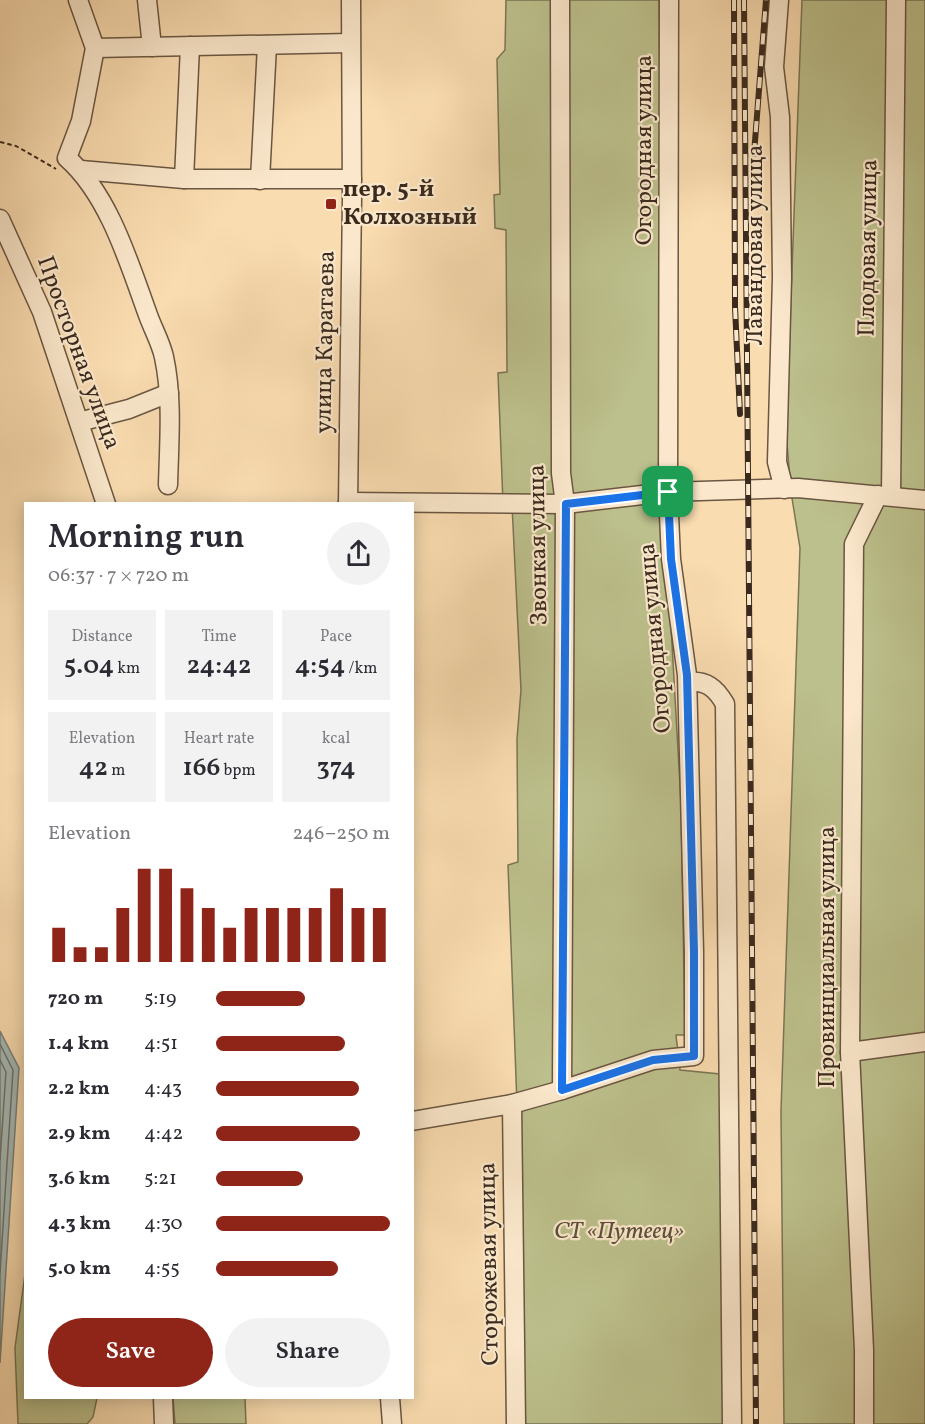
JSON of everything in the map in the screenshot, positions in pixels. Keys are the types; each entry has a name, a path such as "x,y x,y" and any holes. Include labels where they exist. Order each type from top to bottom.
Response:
{"street":[{"path":"78,0 95,48 81,121 67,158 81,170 104,208 129,264 164,356 169,393 168,485"},
{"path":"147,0 152,47"},
{"name":"улица Каратаева","path":"348,502 352,179 351,0"},
{"name":"Звонкая улица","path":"560,0 561,473 566,504 562,1090"},
{"name":"Огородная улица","path":"562,1090 653,1060 694,1056 688,682 671,559 668,492 669,0"},
{"name":"Лавандовая улица","path":"779,0 774,67 780,117 782,278 777,462 783,489"},
{"name":"Плодовая улица","path":"884,496 896,0"},
{"path":"95,48 350,43"},
{"path":"260,180 267,45"},
{"path":"184,179 190,46"},
{"path":"81,170 184,179 352,179"},
{"name":"Просторная улица","path":"0,219 42,312 105,502"},
{"path":"79,422 129,409 169,393"},
{"path":"414,503 566,504 668,492 783,489 925,500"},
{"name":"Провинциальная улица","path":"864,1424 864,1350 850,1052 854,544 884,496"},
{"path":"688,682 701,681 718,691 725,704 732,1424"},
{"path":"850,1052 925,1042"},
{"path":"414,1121 512,1104 562,1090"},
{"name":"Сторожевая улица","path":"512,1104 516,1424"},
{"path":"163,1399 164,1424"},
{"path":"390,1399 392,1424"}],"path":[{"path":"0,142 16,146 62,173 81,170"}],"green space":[{"name":"СТ «Путеец»","path":"506,0 659,0 663,485 681,803 685,1035 676,1035 680,1070 720,1074 724,1424 518,1424 517,1104 508,865 518,862 517,739 521,690 512,505 503,504 498,373 507,372 506,230 495,228 494,195 500,194 497,59 505,50"},
{"path":"802,0 925,0 925,1424 784,1424 781,1111 800,548 791,492 786,431"},
{"path":"24,1281 24,1399 97,1399 93,1417 87,1424 18,1424 15,1348"},
{"path":"173,1399 245,1399 246,1424 175,1424"}],"water":[{"path":"0,1031 19,1068 0,1363"}],"railway":[{"path":"734,0 735,307 740,414"},
{"path":"744,0 756,1424"},
{"path":"754,154 766,0"}],"place":[{"name":"пер. 5-й Колхозный","path":"331,204"}],"route":[{"path":"668,492 671,559 687,675 694,952 694,1056 653,1060 562,1090 566,504 668,492"}]}
